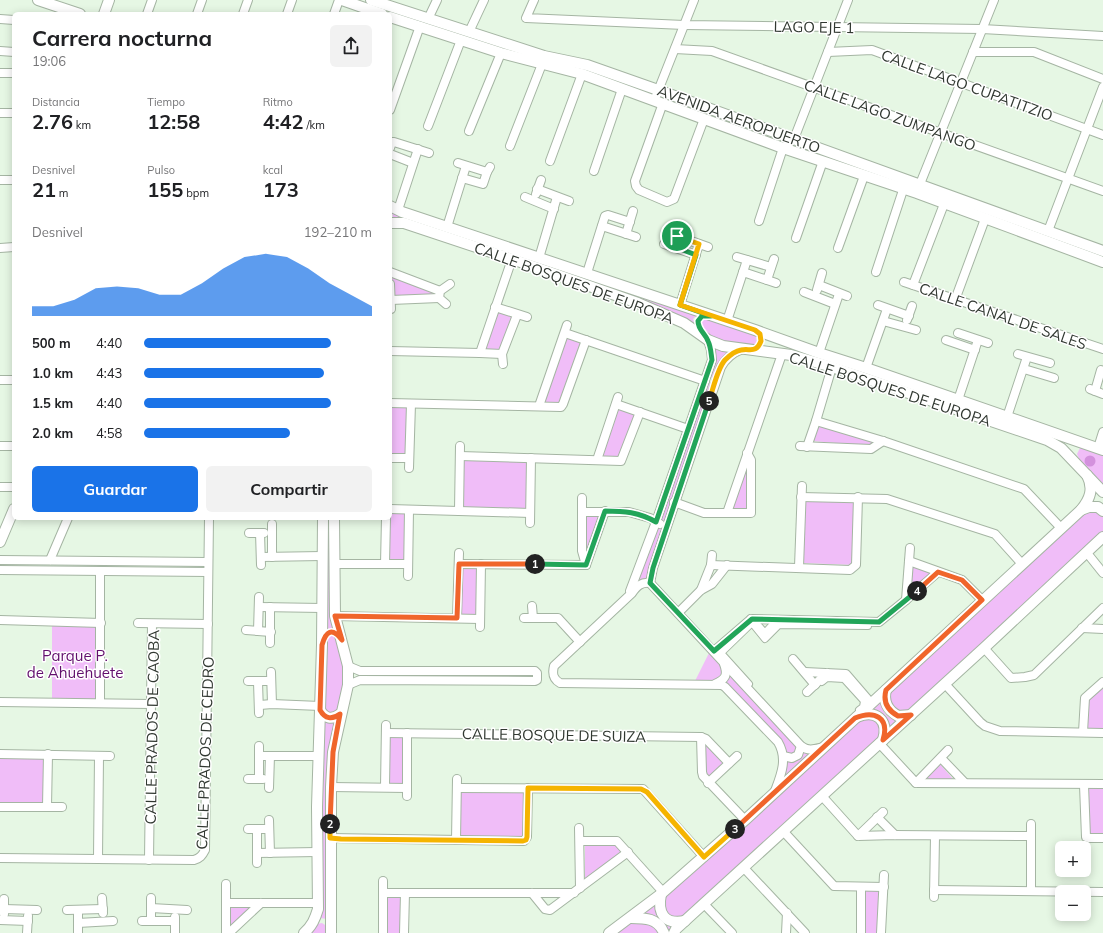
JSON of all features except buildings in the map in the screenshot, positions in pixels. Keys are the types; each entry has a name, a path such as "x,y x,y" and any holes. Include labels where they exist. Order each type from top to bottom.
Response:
{"street":[{"path":"38,0 63,4 77,12"},
{"path":"105,12 109,0"},
{"path":"148,12 152,0"},
{"path":"198,12 202,0"},
{"path":"244,12 248,0"},
{"path":"289,12 292,0"},
{"path":"335,12 340,0"},
{"name":"AVENIDA AEROPUERTO","path":"340,0 428,19 469,32 704,119 864,176 918,189 1048,231 1103,251"},
{"name":"AVENIDA AEROPUERTO","path":"371,0 382,9"},
{"path":"428,19 437,0"},
{"path":"469,32 484,0"},
{"name":"LAGO EJE 1","path":"534,0 526,18 684,25 982,29 1103,36"},
{"path":"694,0 658,90 658,102 635,181 639,190 667,202 674,199 704,119"},
{"path":"759,221 784,148 794,139 848,0"},
{"path":"918,189 994,0"},
{"name":"AVENIDA AEROPUERTO","path":"392,18 542,64 556,63 587,65 794,139 905,185"},
{"path":"0,19 12,20"},
{"path":"392,104 420,26"},
{"path":"428,126 461,40"},
{"name":"CALLE LAGO ZUMPANGO","path":"675,49 712,50 1103,191"},
{"name":"CALLE LAGO CUPATITZIO","path":"828,52 872,50 1103,135"},
{"path":"0,51 12,52"},
{"path":"469,131 501,52"},
{"path":"973,52 1034,52 1103,79"},
{"path":"510,146 542,64"},
{"path":"0,73 12,73"},
{"path":"550,161 582,74"},
{"path":"1048,231 1103,87"},
{"path":"594,171 622,89"},
{"path":"0,113 12,113"},
{"path":"392,145 418,149 429,153"},
{"path":"392,211 418,149"},
{"path":"392,155 413,163"},
{"path":"796,238 824,161"},
{"path":"447,227 462,178 462,165 488,170 483,184 462,178"},
{"path":"838,248 864,176"},
{"path":"0,180 12,180"},
{"path":"533,200 541,180"},
{"path":"876,272 905,185"},
{"path":"537,189 570,201"},
{"name":"AVENIDA AEROPUERTO","path":"918,189 944,204 1103,262"},
{"path":"525,197 554,209"},
{"path":"538,258 557,197"},
{"path":"913,285 944,204"},
{"name":"CALLE BOSQUES DE EUROPA","path":"392,211 447,227 587,273 1101,449"},
{"path":"626,234 633,211"},
{"path":"587,273 606,215 630,222"},
{"path":"955,300 985,219"},
{"name":"CALLE BOSQUES DE EUROPA","path":"392,224 404,223 638,303 684,323 706,338 723,346 791,355 832,367 1047,440 1061,448 1103,492"},
{"path":"602,226 636,237"},
{"path":"673,246 680,227"},
{"path":"677,236 708,246"},
{"path":"664,244 696,255"},
{"path":"680,305 699,244"},
{"path":"0,248 12,247"},
{"path":"737,257 747,260 772,263 767,280"},
{"path":"480,353 512,259"},
{"path":"727,321 747,260"},
{"path":"743,272 776,283"},
{"path":"392,273 442,298"},
{"path":"816,295 822,273"},
{"name":"CALLE CANAL DE SALES","path":"904,282 1103,349"},
{"path":"442,298 450,284"},
{"path":"818,285 843,295 836,304 819,353"},
{"path":"804,292 816,295 836,304"},
{"path":"392,300 442,298"},
{"path":"878,305 909,316"},
{"path":"906,326 912,306"},
{"path":"495,307 527,317"},
{"path":"866,368 887,309"},
{"path":"503,364 502,354 517,315"},
{"path":"627,596 656,522 712,360 711,350 706,338 700,330 698,321 702,316 711,316"},
{"path":"883,321 906,326 916,330"},
{"path":"956,343 961,324"},
{"path":"539,406 566,329 586,340 705,381"},
{"path":"650,583 653,568 674,502 721,367 729,356 757,348 761,341 760,334 755,330"},
{"path":"958,332 988,343"},
{"path":"392,403 562,406 586,340"},
{"path":"946,340 975,350"},
{"path":"958,400 978,340"},
{"path":"392,351 502,354"},
{"path":"727,513 782,354"},
{"path":"1018,354 1027,357 1050,360 1050,376 1024,368"},
{"path":"1007,417 1027,357"},
{"path":"832,367 816,421 804,446 871,449 883,441"},
{"path":"1101,370 1101,381 1092,390 1103,394"},
{"path":"0,380 12,380"},
{"path":"597,460 617,400 640,412 688,429"},
{"path":"409,468 408,458 411,404"},
{"path":"460,456 621,462 640,412"},
{"path":"816,421 883,441 1024,490 1061,528"},
{"path":"1101,449 1103,432"},
{"path":"1078,465 1072,452 1075,446 1079,444 1088,444"},
{"path":"0,446 12,446"},
{"path":"459,511 460,446"},
{"path":"674,502 704,513 751,513 751,460 747,453"},
{"path":"392,458 408,458"},
{"path":"530,523 531,458"},
{"path":"609,933 631,918 704,857 1081,510 1091,494 1086,473"},
{"path":"799,568 802,486"},
{"path":"0,487 12,487"},
{"path":"801,497 858,497 887,499 995,534 1022,564"},
{"path":"711,565 850,570 856,565 858,497"},
{"path":"582,498 582,551 586,565"},
{"path":"1081,510 1089,507 1098,507 1103,511"},
{"path":"392,509 530,513"},
{"path":"408,576 409,510"},
{"path":"586,565 605,511"},
{"path":"582,512 629,512 644,516 667,527"},
{"path":"0,542 12,514"},
{"path":"50,560 67,520"},
{"name":"CALLE PRADOS DE CEDRO","path":"0,858 194,860 199,859 205,850 208,520"},
{"path":"307,930 315,919 318,909 317,852 318,756 322,645 322,520"},
{"path":"331,932 330,838 333,752 340,714 348,685 348,666 335,616 334,520"},
{"path":"385,564 386,520"},
{"path":"272,524 272,557"},
{"path":"249,533 272,533"},
{"path":"260,533 261,561 272,557 322,556"},
{"path":"674,933 676,929 784,832 1103,537"},
{"path":"906,600 910,548"},
{"path":"457,618 459,553"},
{"path":"1087,553 1103,573"},
{"path":"701,590 711,565 712,555"},
{"path":"0,560 208,562"},
{"path":"909,561 962,580 982,600"},
{"path":"334,564 408,564"},
{"path":"459,564 586,565"},
{"path":"335,616 457,618 480,623 481,564"},
{"path":"678,613 701,590 712,584 727,565"},
{"path":"0,570 208,572"},
{"path":"100,571 100,703"},
{"path":"714,651 752,619 879,622 938,572"},
{"path":"650,583 637,586 632,593 627,596 554,666 552,673 556,681 560,683 722,685 778,742 782,749 784,756 782,772 774,792"},
{"path":"650,583 801,746 806,750 824,747"},
{"path":"258,631 259,597"},
{"path":"532,606 533,618"},
{"path":"259,607 322,608"},
{"path":"270,607 270,642"},
{"path":"1031,685 1034,675 1103,608"},
{"path":"524,618 559,619 580,642"},
{"path":"752,619 765,634 778,620"},
{"path":"0,620 101,623"},
{"path":"815,685 793,655 789,659 809,682 809,685 802,692 807,696 826,678 844,678 864,702 863,707 818,746 812,747 807,746 802,742 721,653 752,623 765,638 779,625 868,626"},
{"path":"138,624 152,624"},
{"name":"CALLE PRADOS DE CAOBA","path":"149,860 152,624 208,624"},
{"path":"1082,628 1103,629"},
{"path":"246,630 271,632"},
{"path":"322,645 324,636 329,632 337,633 342,640"},
{"path":"984,648 1012,678 1034,675"},
{"path":"793,659 804,670 846,674 871,704"},
{"path":"714,684 722,681 727,673 724,662"},
{"path":"348,666 360,670 535,671 537,673 536,681 360,680 348,685"},
{"path":"807,692 827,673"},
{"path":"248,681 258,682 271,676 272,704"},
{"path":"258,682 260,709 272,704 320,708"},
{"path":"1083,732 1085,698 1103,682"},
{"path":"945,684 980,722 991,729 1000,731 1103,733"},
{"path":"886,690 885,700 889,709 898,716 911,715"},
{"path":"0,702 151,704"},
{"path":"320,708 326,717 330,718 340,714"},
{"path":"855,718 871,714 879,718 884,724 885,731 881,741"},
{"name":"CALLE BOSQUE DE SUIZA","path":"385,787 386,729 407,733 701,737"},
{"path":"331,787 385,787 407,792 407,733"},
{"path":"729,763 706,739 701,737 702,774 708,783 745,820"},
{"path":"881,741 916,783"},
{"path":"259,746 259,779"},
{"path":"784,756 792,758 798,755 801,746"},
{"path":"916,783 948,750"},
{"path":"0,754 110,756"},
{"path":"48,754 48,807"},
{"path":"98,859 99,756"},
{"path":"259,756 318,756"},
{"path":"270,756 270,788"},
{"path":"708,783 737,756"},
{"path":"941,758 964,782"},
{"path":"248,779 270,779"},
{"path":"456,840 458,779"},
{"path":"916,783 964,782 1084,785 1103,784"},
{"path":"1084,785 1086,837 1103,838"},
{"path":"458,788 643,789 704,857"},
{"path":"330,838 526,840 528,788"},
{"path":"822,796 858,836 1031,836"},
{"path":"0,807 62,807"},
{"path":"858,836 880,814 895,835"},
{"path":"248,829 257,829 269,824 270,853"},
{"path":"1031,824 1031,891"},
{"path":"577,891 580,828"},
{"path":"257,829 257,863"},
{"path":"784,832 834,886 884,887"},
{"path":"935,836 934,894 1031,891 1103,892"},
{"path":"580,841 616,841 628,852 662,893"},
{"path":"257,853 317,852"},
{"path":"532,894 544,909 552,909 628,852"},
{"path":"744,868 805,933"},
{"path":"881,933 884,875"},
{"path":"383,881 383,933"},
{"path":"226,884 227,933"},
{"path":"861,887 861,933"},
{"path":"383,893 532,894 577,891"},
{"path":"404,933 405,893"},
{"path":"662,893 659,903 660,909 667,920 672,922 685,921"},
{"path":"102,898 104,922"},
{"path":"151,898 151,908 146,921 175,921"},
{"path":"4,899 2,920 28,921"},
{"path":"226,903 318,903"},
{"path":"227,933 261,903"},
{"path":"704,904 732,933"},
{"path":"151,908 187,910"},
{"path":"4,909 38,910"},
{"path":"68,910 103,909"},
{"path":"27,933 28,910"},
{"path":"78,910 78,933"},
{"path":"175,933 176,910"},
{"path":"786,913 786,933"},
{"path":"631,918 648,918 662,928 664,933"},
{"path":"307,930 316,922 321,920 327,922 331,932"},
{"path":"78,923 113,922"}],"green space":[{"path":"392,208 700,315 693,319 695,326 392,221"},
{"path":"392,277 436,291 435,296 393,298"},
{"path":"498,310 514,316 502,349 482,350"},
{"path":"707,317 756,335 757,343 752,346 719,341 700,328 701,321"},
{"path":"567,335 582,341 563,401 557,405 543,403"},
{"path":"714,347 722,351 729,352 714,379 710,377"},
{"path":"709,382 713,384 666,519 662,522 660,520 707,384"},
{"path":"392,407 408,408 405,456 392,456"},
{"path":"616,408 635,415 620,459 601,457"},
{"path":"819,420 877,441 872,446 812,441"},
{"path":"1082,447 1103,453 1103,487 1081,463 1077,454"},
{"path":"461,460 528,462 527,509 461,508"},
{"path":"749,465 748,510 730,510 745,466"},
{"path":"804,501 855,502 854,565 802,563"},
{"path":"1090,510 1103,514 1103,532 908,712 896,713 888,697 890,692 1084,511"},
{"path":"392,514 406,514 406,562 387,561 388,520 392,520"},
{"path":"600,516 588,552 584,545 584,517"},
{"path":"325,520 332,520 336,629 323,631"},
{"path":"658,527 662,529 648,580 635,583"},
{"path":"912,565 932,573 910,594"},
{"path":"460,567 477,567 477,615 459,615"},
{"name":"Parque P. de Ahuehuete","path":"52,626 96,626 97,698 94,701 52,699"},
{"path":"331,635 335,636 345,674 337,711 329,714 324,709 326,637"},
{"path":"709,653 722,668 721,673 717,679 695,681"},
{"path":"729,677 733,677 798,749 795,754 788,755 785,747 727,685 726,681"},
{"path":"1103,685 1103,730 1086,729 1087,698"},
{"path":"882,700 884,712 891,718 899,721 886,732 868,711"},
{"path":"321,716 336,720 327,919 320,918 316,920"},
{"path":"865,717 883,724 879,739 687,917 670,917 664,910 664,897 861,718"},
{"path":"388,738 404,738 402,785 388,784"},
{"path":"708,743 725,764 708,778 704,772 705,745"},
{"path":"802,750 812,753 777,787 785,760"},
{"path":"0,757 44,757 43,805 0,804"},
{"path":"940,764 953,779 924,781"},
{"path":"1087,788 1103,788 1103,834 1088,834"},
{"path":"460,791 526,792 525,837 459,836"},
{"path":"585,845 617,845 623,852 585,879"},
{"path":"864,890 879,890 879,933 863,933"},
{"path":"383,893 405,893 404,933 383,933"},
{"path":"657,903 675,925 671,933 667,933 642,914"},
{"path":"228,904 255,906 228,931"},
{"path":"639,921 650,925 658,933 617,933 630,924"},
{"path":"322,923 328,927 328,933 309,933 317,924"}],"shaded area":[{"path":"1090,455 1094,457 1096,461 1094,465 1090,467 1086,465 1084,461 1086,457"}],"route":[{"path":"677,236 673,246 696,255 680,305 711,316 702,316 699,318 698,326 708,340 712,360 656,522 650,518 629,512 605,511 586,565 459,564 457,618 335,616 342,640 337,633 333,632 329,632 324,636 322,645 320,710 322,714 330,718 340,714 333,752 330,838 524,841 527,837 528,788 643,789 704,857 855,718 865,714 876,715 884,724 885,731 883,740 911,715 901,717 893,714 886,704 886,690 982,600 962,580 938,572 879,622 752,619 714,651 650,583 653,568 674,502 721,367 724,361 735,352 742,349 750,351 757,348 761,341 760,334 755,330 680,305 682,296 699,244 677,236"}]}
